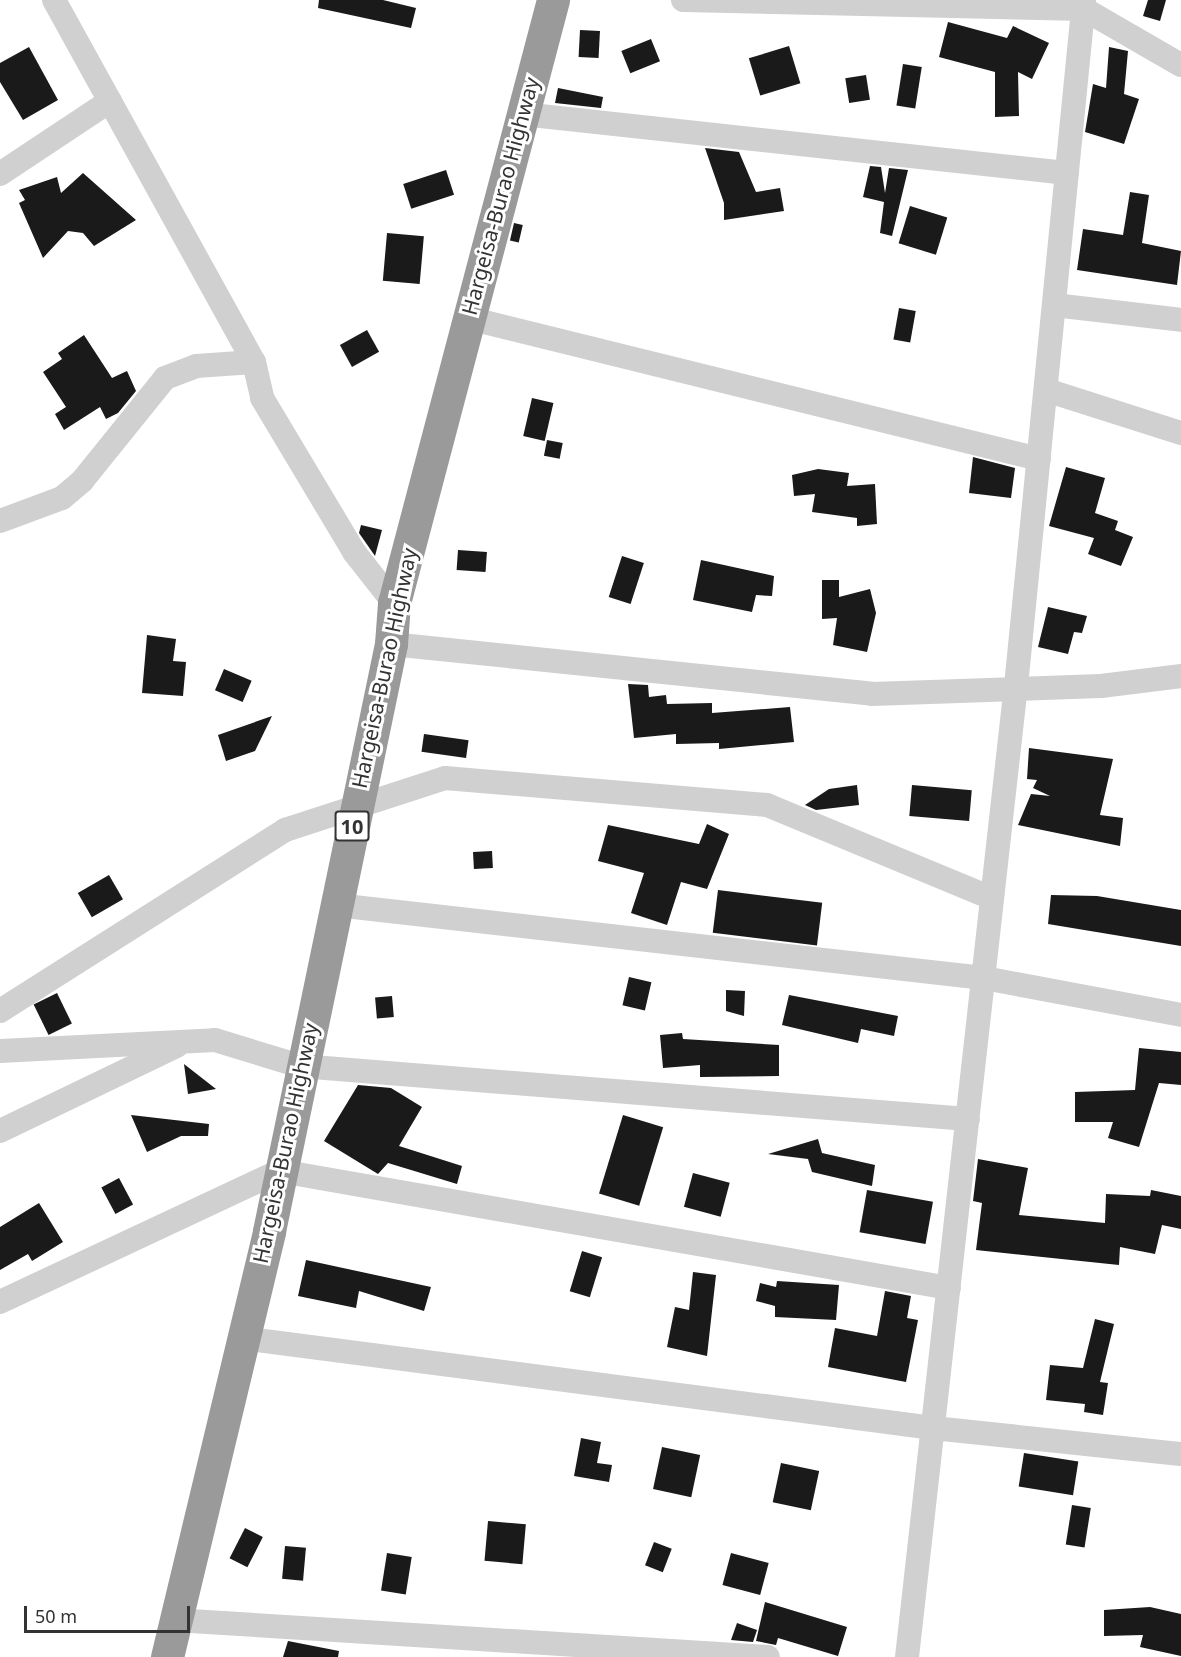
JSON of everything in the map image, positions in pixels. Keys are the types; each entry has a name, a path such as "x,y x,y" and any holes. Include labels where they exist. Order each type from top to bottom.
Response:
{"highway":[{"name":"Hargeisa-Burao Highway","path":"167,1657 280,1171 300,1066 391,644 394,603 553,0"}],"street":[{"path":"54,0 254,362 262,398 316,493 394,603"},
{"path":"683,0 1084,4 1181,65"},
{"path":"907,1657 1016,686 1084,4"},
{"path":"0,174 110,101"},
{"path":"522,114 1067,172"},
{"path":"1054,305 1181,320"},
{"path":"468,318 1039,459"},
{"path":"0,521 62,498 82,481 165,378 196,366 254,362"},
{"path":"1046,390 1181,432"},
{"path":"391,644 872,694 1016,686 1101,686 1181,676"},
{"path":"0,1011 285,830 445,778 767,805 992,898"},
{"path":"336,905 984,978 1181,1015"},
{"path":"0,1052 187,1041 243,1045 300,1066 968,1119"},
{"path":"0,1131 187,1041"},
{"path":"0,1302 280,1171 949,1288"},
{"path":"242,1338 933,1428 1181,1454"},
{"path":"174,1620 768,1657"}],"building":[{"path":"319,0 383,0 416,8 411,28 318,8"},
{"path":"1148,0 1166,0 1160,21 1143,16"},
{"path":"948,22 1007,38 1013,26 1049,43 1032,79 1018,72 1019,116 995,117 995,72 939,57"},
{"path":"580,30 600,31 599,58 579,57"},
{"path":"651,39 660,61 630,73 621,51"},
{"path":"789,46 800,83 760,96 749,58"},
{"path":"29,47 58,100 23,120 0,82 0,63"},
{"path":"1109,47 1128,51 1124,94 1139,99 1124,144 1085,132 1093,84 1106,88"},
{"path":"903,64 922,67 915,108 896,105"},
{"path":"866,75 870,100 849,103 845,78"},
{"path":"558,88 603,97 601,108 555,103"},
{"path":"705,148 739,152 756,192 780,188 784,211 724,220 724,203"},
{"path":"870,166 881,167 885,193 889,168 908,170 892,236 880,233 884,202 863,197"},
{"path":"446,170 454,195 411,209 403,184"},
{"path":"83,173 136,220 94,246 83,233 68,231 43,258 19,203 25,200 19,190 57,177 61,193"},
{"path":"1130,192 1149,195 1142,243 1181,251 1177,285 1077,270 1083,229 1123,235"},
{"path":"910,206 947,217 936,255 899,243"},
{"path":"514,223 523,225 519,243 510,241"},
{"path":"387,233 424,236 420,284 383,281"},
{"path":"899,308 916,311 910,342 893,340"},
{"path":"367,330 379,352 352,367 340,345"},
{"path":"84,335 112,378 127,371 136,391 118,413 106,419 100,407 64,430 55,414 66,407 43,372 62,359 58,353"},
{"path":"532,398 553,403 545,441 523,436"},
{"path":"547,440 563,443 560,459 544,456"},
{"path":"973,457 1015,468 1011,498 969,493"},
{"path":"1066,467 1105,478 1095,513 1118,521 1115,530 1133,537 1121,566 1088,554 1094,538 1049,526"},
{"path":"818,469 849,473 847,486 875,484 877,524 857,526 857,518 812,512 815,494 794,496 792,475"},
{"path":"361,525 382,530 375,556 359,533"},
{"path":"458,550 487,552 486,572 457,570"},
{"path":"622,556 644,563 631,604 609,597"},
{"path":"701,560 774,576 772,596 756,595 752,612 693,600"},
{"path":"822,580 839,580 839,597 870,589 876,613 867,652 833,645 837,618 822,619"},
{"path":"1048,607 1087,616 1082,633 1074,632 1068,654 1038,647"},
{"path":"147,635 176,639 173,661 186,662 183,696 142,693"},
{"path":"224,669 252,681 243,702 215,690"},
{"path":"628,684 648,685 649,697 666,695 667,704 712,703 712,713 790,707 794,742 719,749 719,743 676,744 676,734 634,738"},
{"path":"272,716 255,751 226,761 218,735"},
{"path":"424,734 469,740 466,758 421,752"},
{"path":"1029,748 1113,759 1100,815 1123,818 1120,846 1018,825 1031,794 1050,796 1033,788 1037,780 1027,779"},
{"path":"857,785 859,805 816,810 805,805 829,789"},
{"path":"912,785 972,790 969,821 909,816"},
{"path":"707,824 729,834 707,889 681,882 667,925 631,913 644,873 598,861 608,825 699,844"},
{"path":"492,851 493,868 474,869 473,852"},
{"path":"109,875 123,899 92,917 78,893"},
{"path":"718,890 822,903 817,945 713,933"},
{"path":"1051,895 1097,896 1181,910 1181,946 1048,924"},
{"path":"629,977 651,982 645,1010 622,1005"},
{"path":"726,990 745,991 744,1016 726,1011"},
{"path":"57,993 72,1024 49,1035 34,1004"},
{"path":"789,995 898,1016 894,1036 861,1029 858,1043 782,1025"},
{"path":"392,996 394,1017 377,1018 375,997"},
{"path":"682,1033 683,1039 779,1045 779,1076 700,1077 700,1065 663,1068 660,1035"},
{"path":"1139,1048 1181,1052 1181,1085 1159,1083 1139,1147 1108,1138 1113,1122 1075,1122 1075,1092 1135,1090"},
{"path":"184,1064 216,1089 188,1094"},
{"path":"358,1085 391,1088 422,1107 399,1146 462,1166 457,1184 388,1163 378,1174 324,1141"},
{"path":"131,1115 209,1124 208,1136 181,1136 147,1152"},
{"path":"623,1115 663,1127 639,1206 599,1193"},
{"path":"818,1139 822,1153 875,1165 872,1186 812,1172 808,1159 768,1154"},
{"path":"978,1159 1028,1168 1019,1215 1105,1223 1106,1194 1150,1196 1151,1190 1181,1196 1181,1229 1162,1225 1155,1254 1120,1247 1119,1265 976,1250 982,1203 973,1201"},
{"path":"693,1173 730,1183 721,1217 684,1207"},
{"path":"119,1178 133,1204 115,1214 101,1187"},
{"path":"867,1190 933,1202 926,1244 860,1232"},
{"path":"39,1203 63,1242 32,1261 28,1254 0,1270 0,1227"},
{"path":"582,1251 602,1257 590,1297 570,1291"},
{"path":"306,1260 431,1287 424,1311 359,1291 356,1308 298,1296"},
{"path":"693,1272 716,1275 707,1356 667,1347 675,1307 689,1310"},
{"path":"777,1281 839,1285 836,1320 775,1317 775,1306 756,1301 760,1283 776,1287"},
{"path":"885,1291 911,1296 907,1318 918,1320 906,1382 828,1367 835,1328 877,1336"},
{"path":"1095,1319 1114,1324 1100,1382 1108,1383 1103,1415 1084,1412 1085,1404 1046,1400 1050,1365 1083,1368"},
{"path":"581,1438 601,1442 597,1463 612,1465 609,1482 574,1476"},
{"path":"662,1447 700,1455 691,1497 653,1489"},
{"path":"1024,1453 1078,1462 1073,1495 1019,1487"},
{"path":"781,1463 819,1471 811,1510 773,1502"},
{"path":"1072,1505 1091,1508 1085,1547 1066,1545"},
{"path":"488,1521 526,1524 522,1564 485,1561"},
{"path":"245,1528 263,1537 247,1567 230,1558"},
{"path":"654,1542 672,1549 663,1572 645,1565"},
{"path":"285,1546 306,1548 303,1581 282,1579"},
{"path":"387,1553 412,1557 406,1594 381,1591"},
{"path":"731,1553 769,1563 760,1595 722,1585"},
{"path":"765,1602 847,1627 838,1656 778,1638 776,1645 756,1641"},
{"path":"1150,1607 1181,1614 1181,1656 1140,1647 1143,1635 1104,1636 1104,1610"},
{"path":"737,1623 757,1630 753,1642 731,1640"},
{"path":"288,1641 339,1651 338,1657 283,1657"}]}
